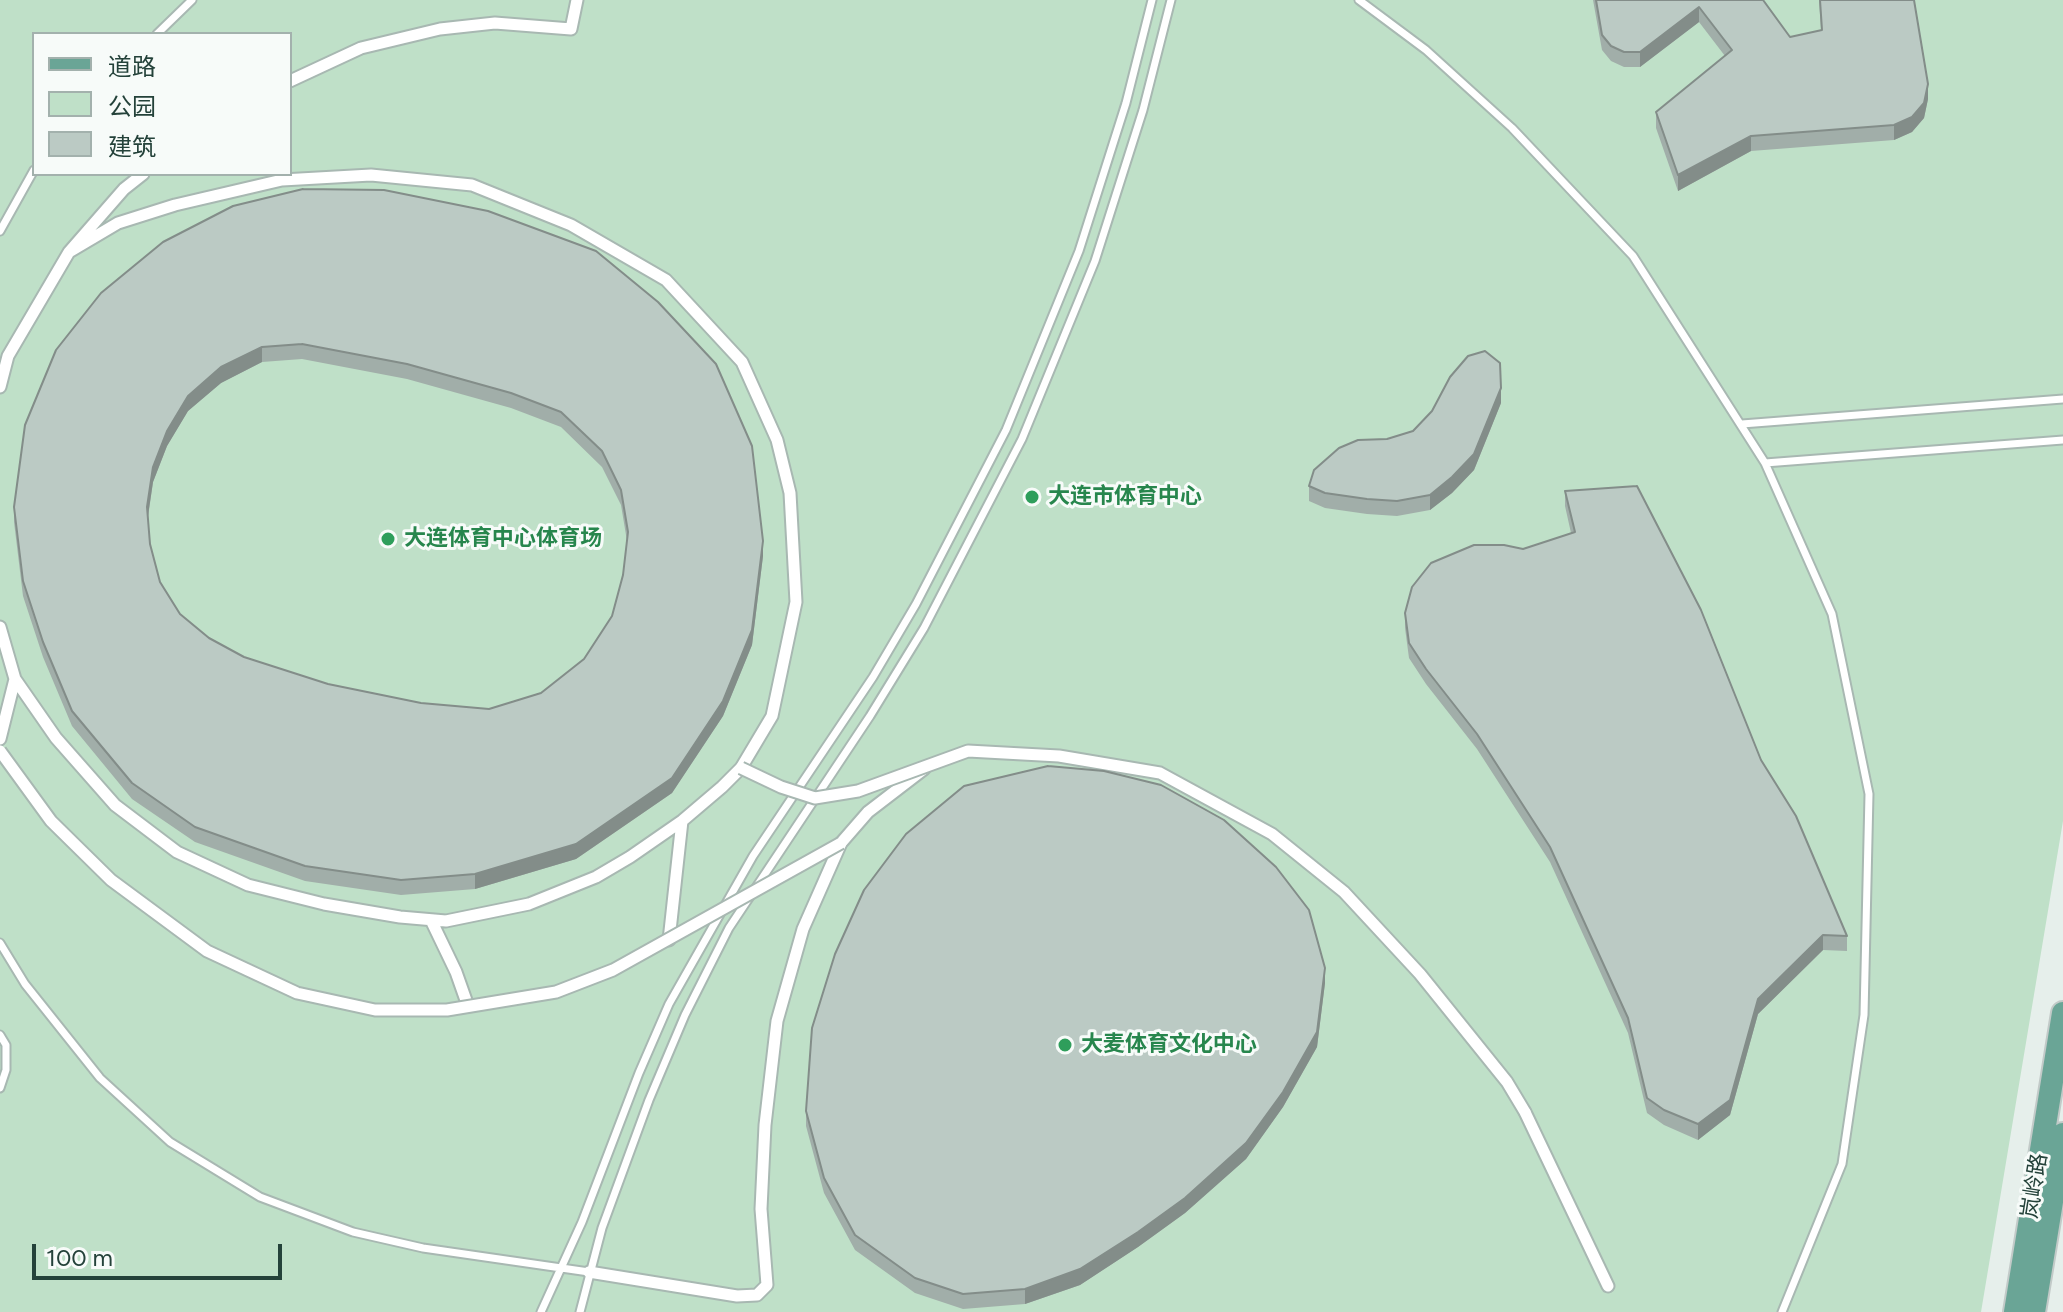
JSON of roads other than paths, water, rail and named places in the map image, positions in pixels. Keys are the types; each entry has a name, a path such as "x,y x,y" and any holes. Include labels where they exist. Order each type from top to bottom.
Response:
{"main road":[{"name":"岚岭路","path":"2015,1312 2063,1013"},
{"name":"岚岭路","path":"2034,1312 2063,1134"}],"street":[{"path":"292,80 361,48 440,29 495,23 571,29 577,0"},
{"path":"0,627 15,679 56,738 115,805 177,852 248,885 324,904 446,921 529,904 596,877 682,821 741,768 772,716 796,602 790,493 777,440 742,362 666,280 571,225 472,185 371,175 282,180 175,205 118,223 69,252"},
{"path":"0,387 8,356 69,252 124,189 140,176"},
{"path":"0,739 15,679"},
{"path":"0,751 51,821 111,880 207,951 297,993 375,1010 447,1010 556,992 613,970 841,843"},
{"path":"741,768 781,787 815,798 858,791 968,751 1059,756 1160,773 1272,834 1344,892 1420,974 1507,1082 1525,1112 1608,1286"},
{"path":"589,1272 737,1296 757,1295 767,1285 761,1209 765,1125 777,1021 803,929 841,843 868,812 924,769"},
{"path":"669,940 682,821"},
{"path":"431,920 456,972 468,1006"}],"lane":[{"path":"159,32 192,0"},
{"path":"541,1312 669,1004 753,856 873,677 916,604 1006,430 1079,251 1126,103 1152,0"},
{"path":"580,1312 602,1228 649,1100 685,1015 729,928 870,716 924,628 1022,439 1095,261 1143,110 1171,0"},
{"path":"1359,0 1426,50 1512,128 1633,256 1765,463 1832,614 1869,794 1864,1015 1842,1164 1782,1312"},
{"path":"0,231 32,174"},
{"path":"1742,424 2063,399"},
{"path":"1765,463 2063,440"},
{"path":"0,943 25,984 100,1078 170,1142 260,1197 353,1232 423,1248 589,1272"},
{"path":"0,1035 6,1045 6,1070 0,1088"}],"place":[{"name":"大连市体育中心","path":"1032,497"},
{"name":"大连体育中心体育场","path":"388,539"},
{"name":"大麦体育文化中心","path":"1065,1045"}]}
